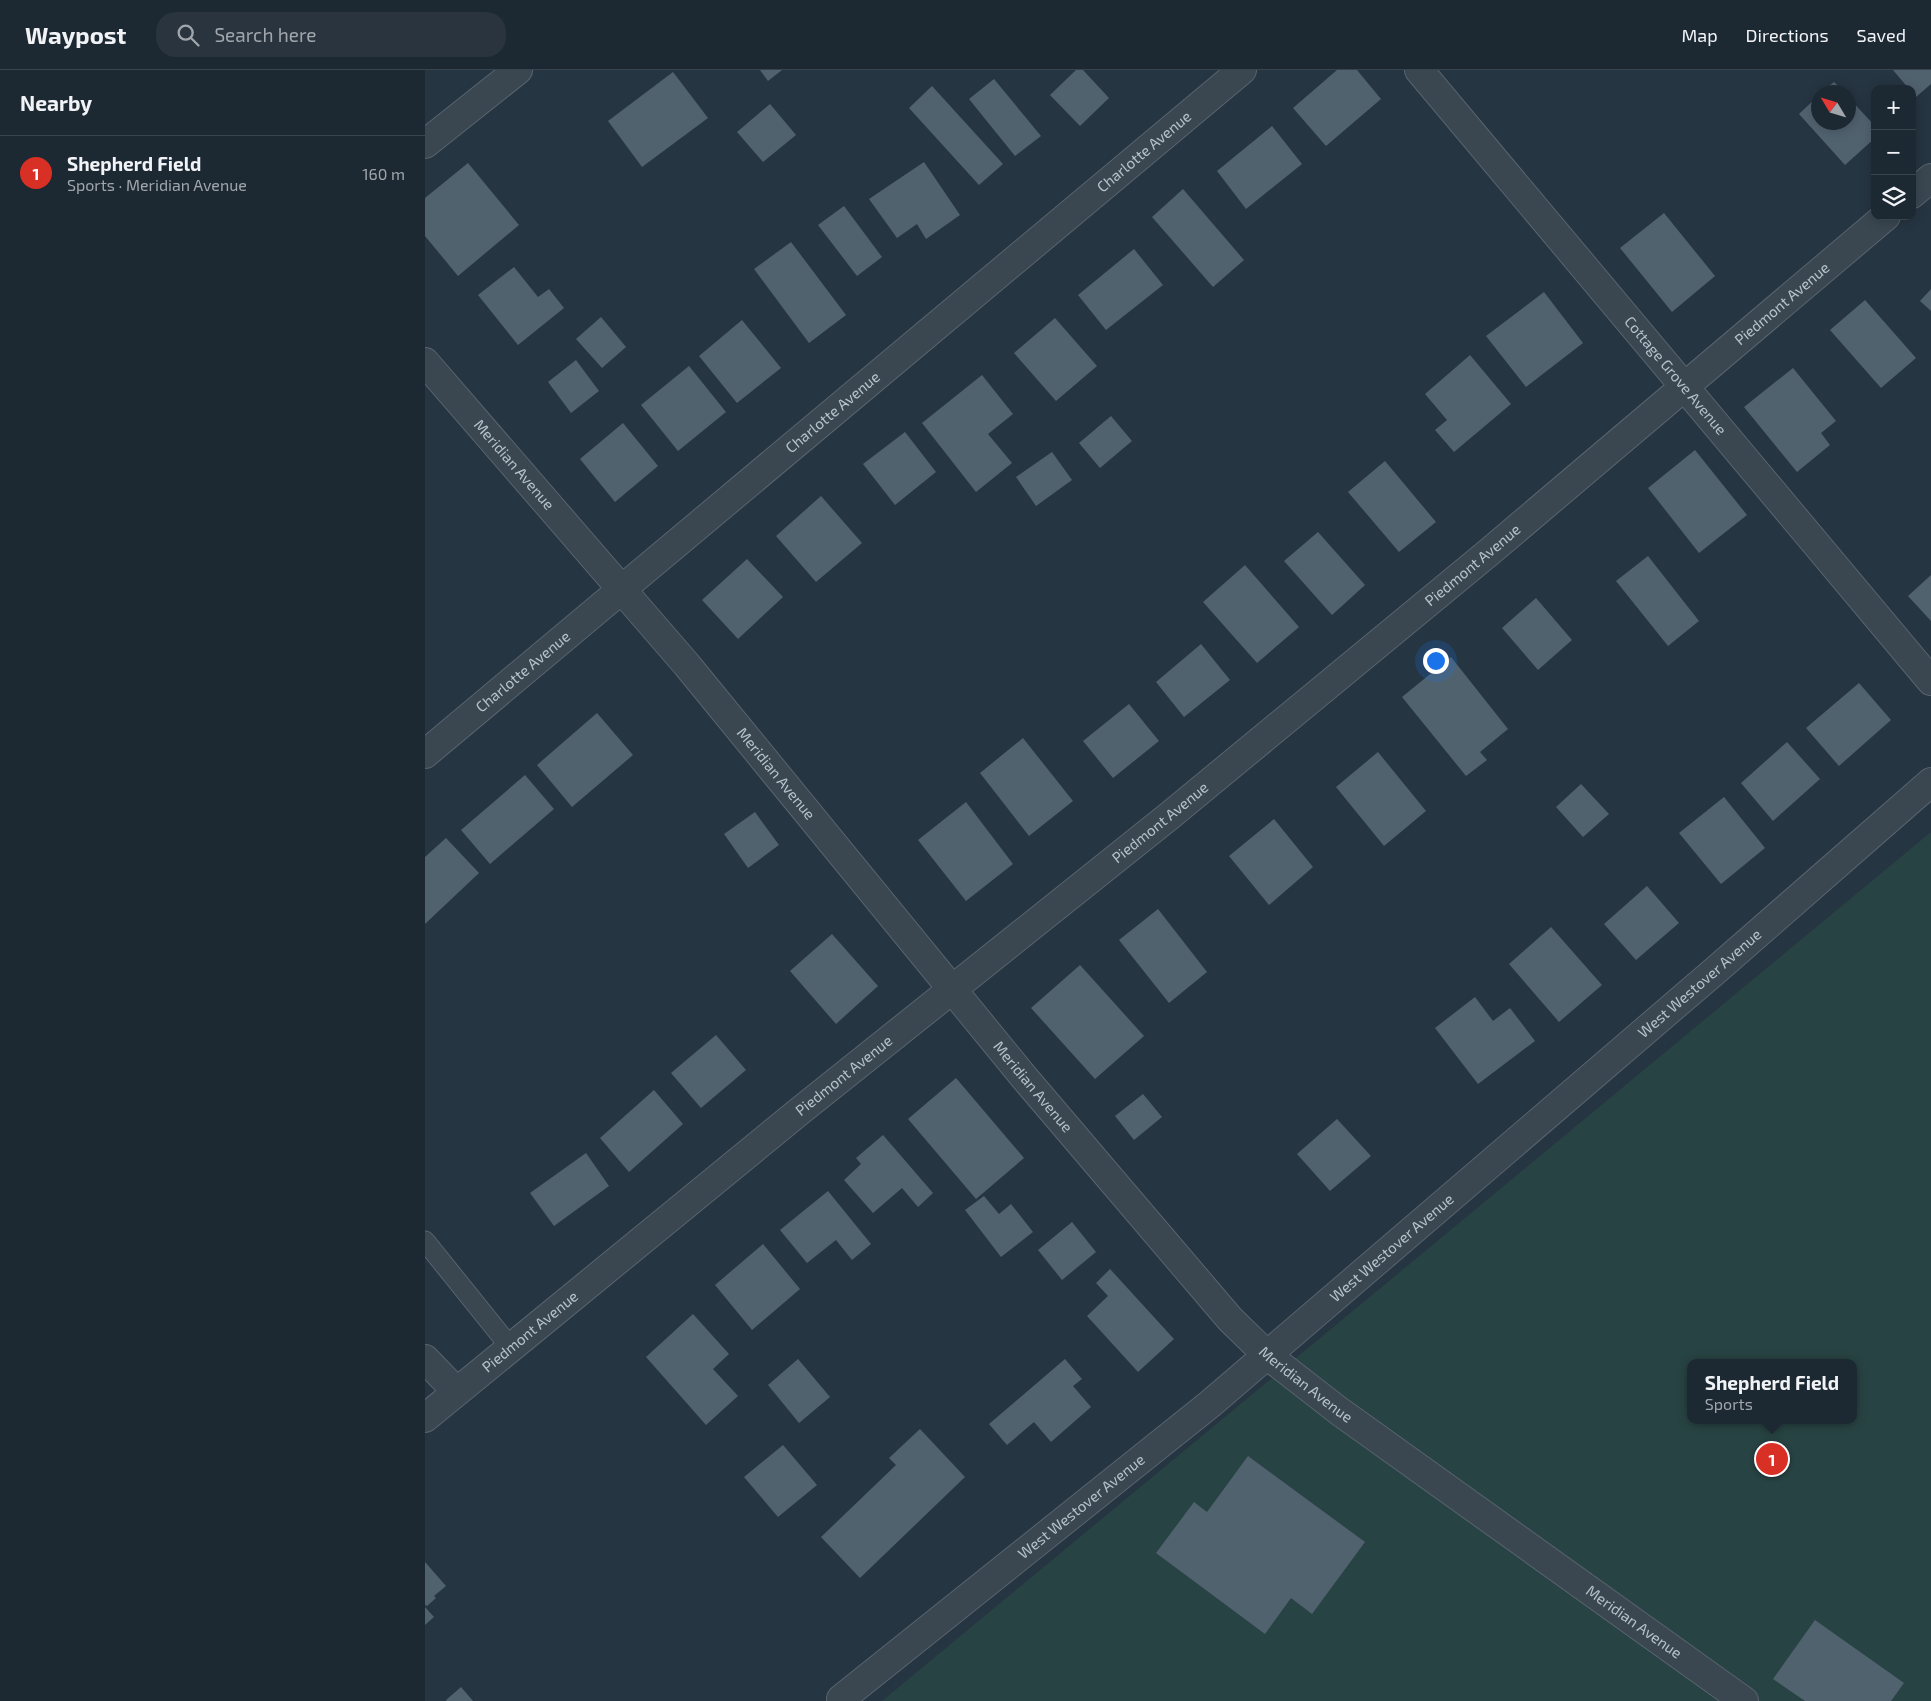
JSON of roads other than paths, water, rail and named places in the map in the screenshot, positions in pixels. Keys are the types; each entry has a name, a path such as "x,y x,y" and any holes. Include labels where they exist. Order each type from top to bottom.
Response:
{"street":[{"path":"425,144 518,70"},
{"name":"Charlotte Avenue","path":"425,754 1242,70"},
{"name":"Cottage Grove Avenue","path":"1419,70 1931,681"},
{"path":"1916,191 1931,178"},
{"name":"Piedmont Avenue","path":"425,1418 801,1110 1168,817 1488,553 1881,220"},
{"name":"Meridian Avenue","path":"425,362 687,665 1029,1084 1223,1311 1267,1355 1339,1411 1744,1701"},
{"name":"West Westover Avenue","path":"841,1699 1210,1404 1716,970 1931,782"},
{"path":"425,1359 456,1392"}],"lane":[{"path":"425,1240 511,1348"}],"place":[{"name":"Shepherd Field","path":"1772,1459"}]}
